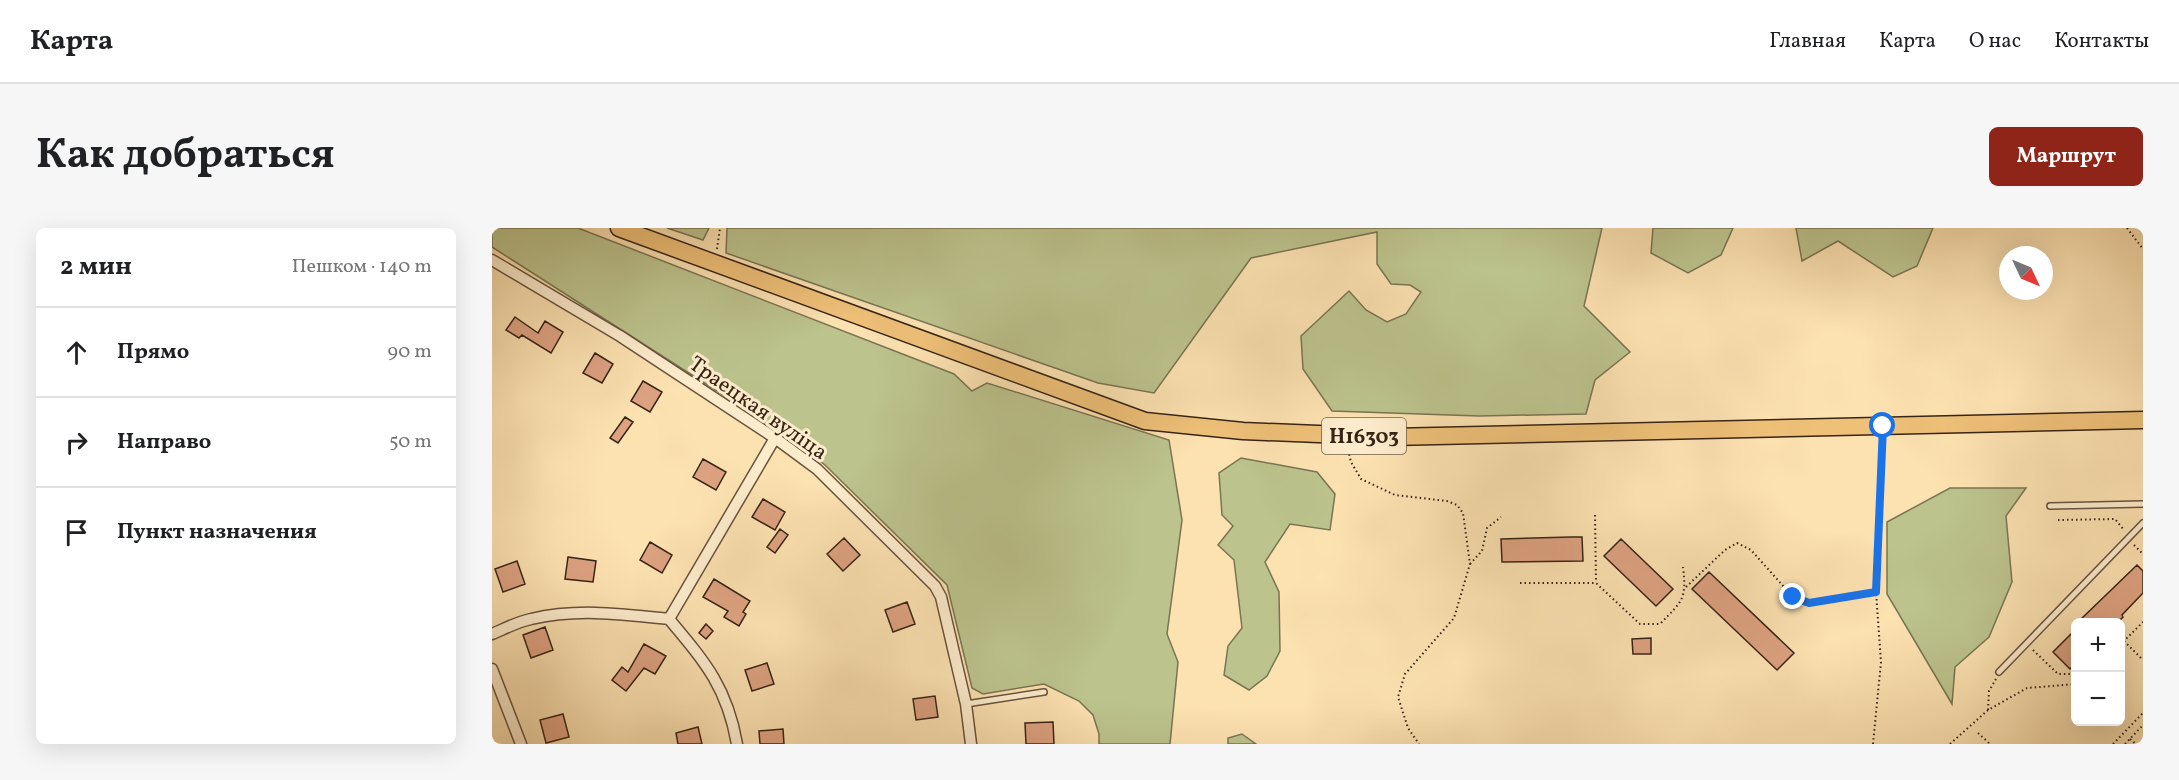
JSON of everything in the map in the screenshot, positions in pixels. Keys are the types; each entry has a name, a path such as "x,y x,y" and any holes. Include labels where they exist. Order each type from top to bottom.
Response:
{"main road":[{"name":"Н16303","path":"619,228 1145,421 1243,431 1390,437 2143,420"}],"street":[{"name":"Траецкая вуліца","path":"492,260 620,336 775,438 817,470 934,586 941,597 966,704 971,744"},
{"path":"669,619 775,438"},
{"path":"492,634 528,619 566,612 611,613 669,619 703,659 722,690 737,744"},
{"path":"492,669 521,744"}],"lane":[{"path":"2050,506 2143,504"},
{"path":"1999,672 2143,523"},
{"path":"966,704 1044,692"}],"path":[{"path":"716,264 720,228"},
{"path":"2127,228 2143,249"},
{"path":"1874,744 1881,662 1876,592 1883,426"},
{"path":"1344,435 1351,462 1361,479 1395,495 1447,501 1457,505 1463,513 1470,564 1454,618 1405,674 1398,697 1407,728 1419,744"},
{"path":"1595,515 1596,583"},
{"path":"1470,564 1482,551 1487,528 1501,517"},
{"path":"2058,520 2115,519 2130,536"},
{"path":"1686,587 1725,550 1737,543 1751,550 1793,597 1809,603 1876,592"},
{"path":"2132,543 2143,554"},
{"path":"1520,583 1596,583 1640,624 1660,624 1681,602 1686,587 1683,567"},
{"path":"2125,640 2143,622"},
{"path":"2125,642 2143,660"},
{"path":"2026,644 2058,674 2071,674"},
{"path":"1988,710 1989,690 1999,672"},
{"path":"1950,744 1988,710 2027,688 2071,684"},
{"path":"2113,744 2143,712"},
{"path":"2125,744 2143,725"},
{"path":"1978,733 1990,744"},
{"path":"2130,739 2136,744"}],"green space":[{"path":"492,228 578,228 954,374 972,391 987,383 1169,440 1182,520 1167,634 1178,662 1170,744 1099,744 1099,734 1093,715 1079,701 1044,684 983,694 972,688 947,585 825,465 778,430 492,247"},
{"path":"667,228 709,228 703,240"},
{"path":"727,228 1602,228 1584,306 1630,352 1595,380 1586,414 1479,416 1332,411 1303,369 1301,336 1349,291 1366,310 1387,322 1406,314 1421,292 1410,285 1391,284 1377,264 1377,232 1251,258 1154,393 1098,383 726,253"},
{"path":"1653,228 1733,228 1721,255 1688,273 1651,253"},
{"path":"1796,228 1933,228 1917,266 1893,277 1838,241 1802,261"},
{"path":"1241,458 1317,472 1335,494 1330,530 1290,524 1265,562 1279,592 1280,651 1267,676 1249,690 1224,675 1228,646 1242,628 1234,560 1218,545 1233,526 1222,515 1219,473"},
{"path":"1950,488 2026,488 2006,516 2012,582 1989,637 1955,667 1952,704 1887,594 1887,522"},
{"path":"1242,734 1256,744 1228,744 1228,738"}],"building":[{"path":"515,317 538,333 545,321 563,332 551,353 522,335 519,338 506,330"},
{"path":"595,353 613,364 602,383 583,373"},
{"path":"643,381 662,392 650,412 631,401"},
{"path":"625,417 633,422 618,443 610,438"},
{"path":"703,459 726,472 716,490 693,477"},
{"path":"763,499 785,512 775,530 752,517"},
{"path":"780,529 788,535 775,553 767,547"},
{"path":"1582,537 1583,561 1502,562 1501,539"},
{"path":"844,538 860,555 843,571 827,554"},
{"path":"1621,539 1673,589 1656,606 1604,556"},
{"path":"650,542 672,555 662,573 640,560"},
{"path":"568,557 596,561 593,582 565,579"},
{"path":"517,561 525,584 503,592 495,569"},
{"path":"2137,565 2143,571 2143,593 2122,615 2122,618 2082,618"},
{"path":"1709,572 1794,653 1777,670 1692,589"},
{"path":"714,579 750,601 743,612 746,614 739,626 724,617 728,611 703,597"},
{"path":"907,602 915,624 893,632 885,610"},
{"path":"706,624 713,631 706,639 699,633"},
{"path":"545,627 553,650 531,658 523,635"},
{"path":"2071,634 2070,669 2053,652"},
{"path":"1651,638 1651,654 1633,654 1632,639"},
{"path":"644,644 666,656 655,674 644,668 626,691 612,680 622,667 628,672"},
{"path":"767,663 774,684 752,691 745,670"},
{"path":"935,696 938,717 916,720 913,699"},
{"path":"563,714 569,737 546,743 540,720"},
{"path":"1053,722 1054,744 1026,744 1025,723"},
{"path":"698,727 702,744 678,744 676,733"},
{"path":"783,729 784,744 760,744 759,731"}],"route":[{"path":"1793,597 1809,603 1876,592 1883,426"}]}
